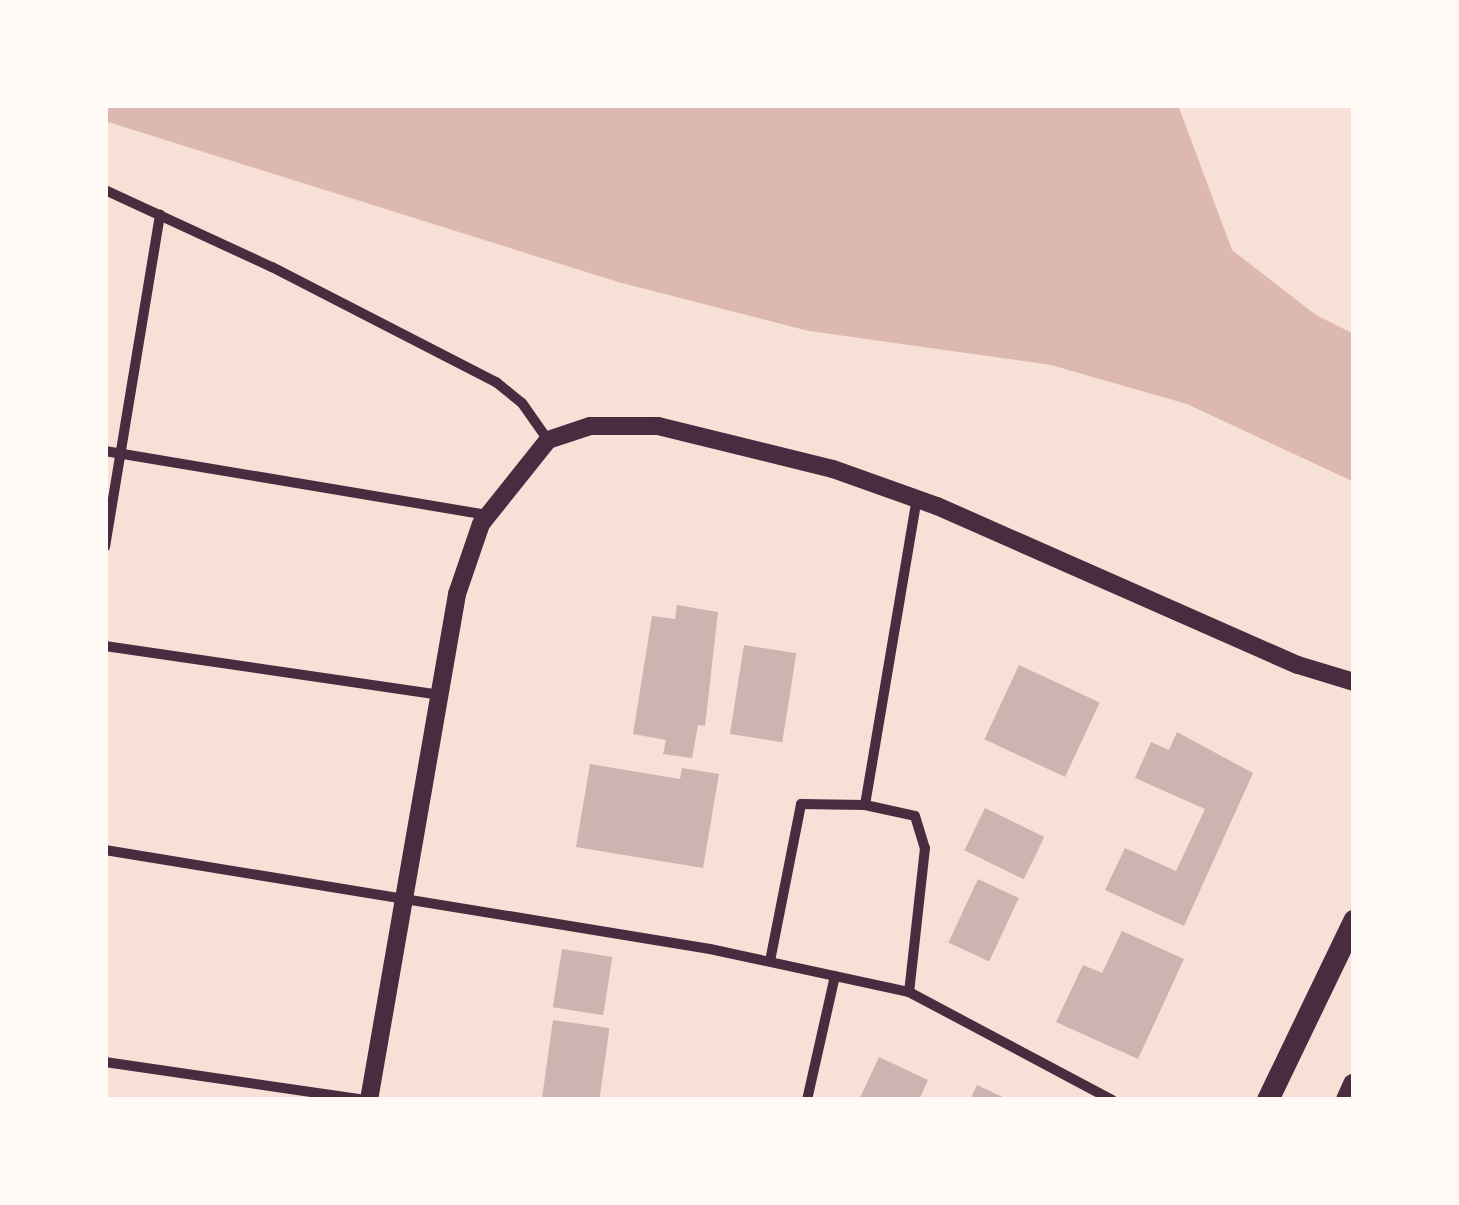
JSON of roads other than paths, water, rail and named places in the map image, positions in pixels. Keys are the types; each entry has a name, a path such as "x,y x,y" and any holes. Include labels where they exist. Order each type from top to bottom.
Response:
{"main road":[{"path":"1268,1100 1354,921"},
{"path":"1346,1100 1354,1084"}],"street":[{"path":"105,190 496,382 522,402 548,440"},
{"path":"105,546 160,215"},
{"path":"105,1062 368,1100 436,694 458,594 489,515 548,440 590,426 658,426 758,447 917,499 1298,666 1354,682"},
{"path":"105,450 489,515"},
{"path":"865,805 917,499"},
{"path":"105,646 436,694"},
{"path":"770,961 797,812 808,800 865,805 915,816 925,833 909,992"},
{"path":"105,850 770,961 909,992 1112,1100"},
{"path":"807,1100 835,976"}]}
